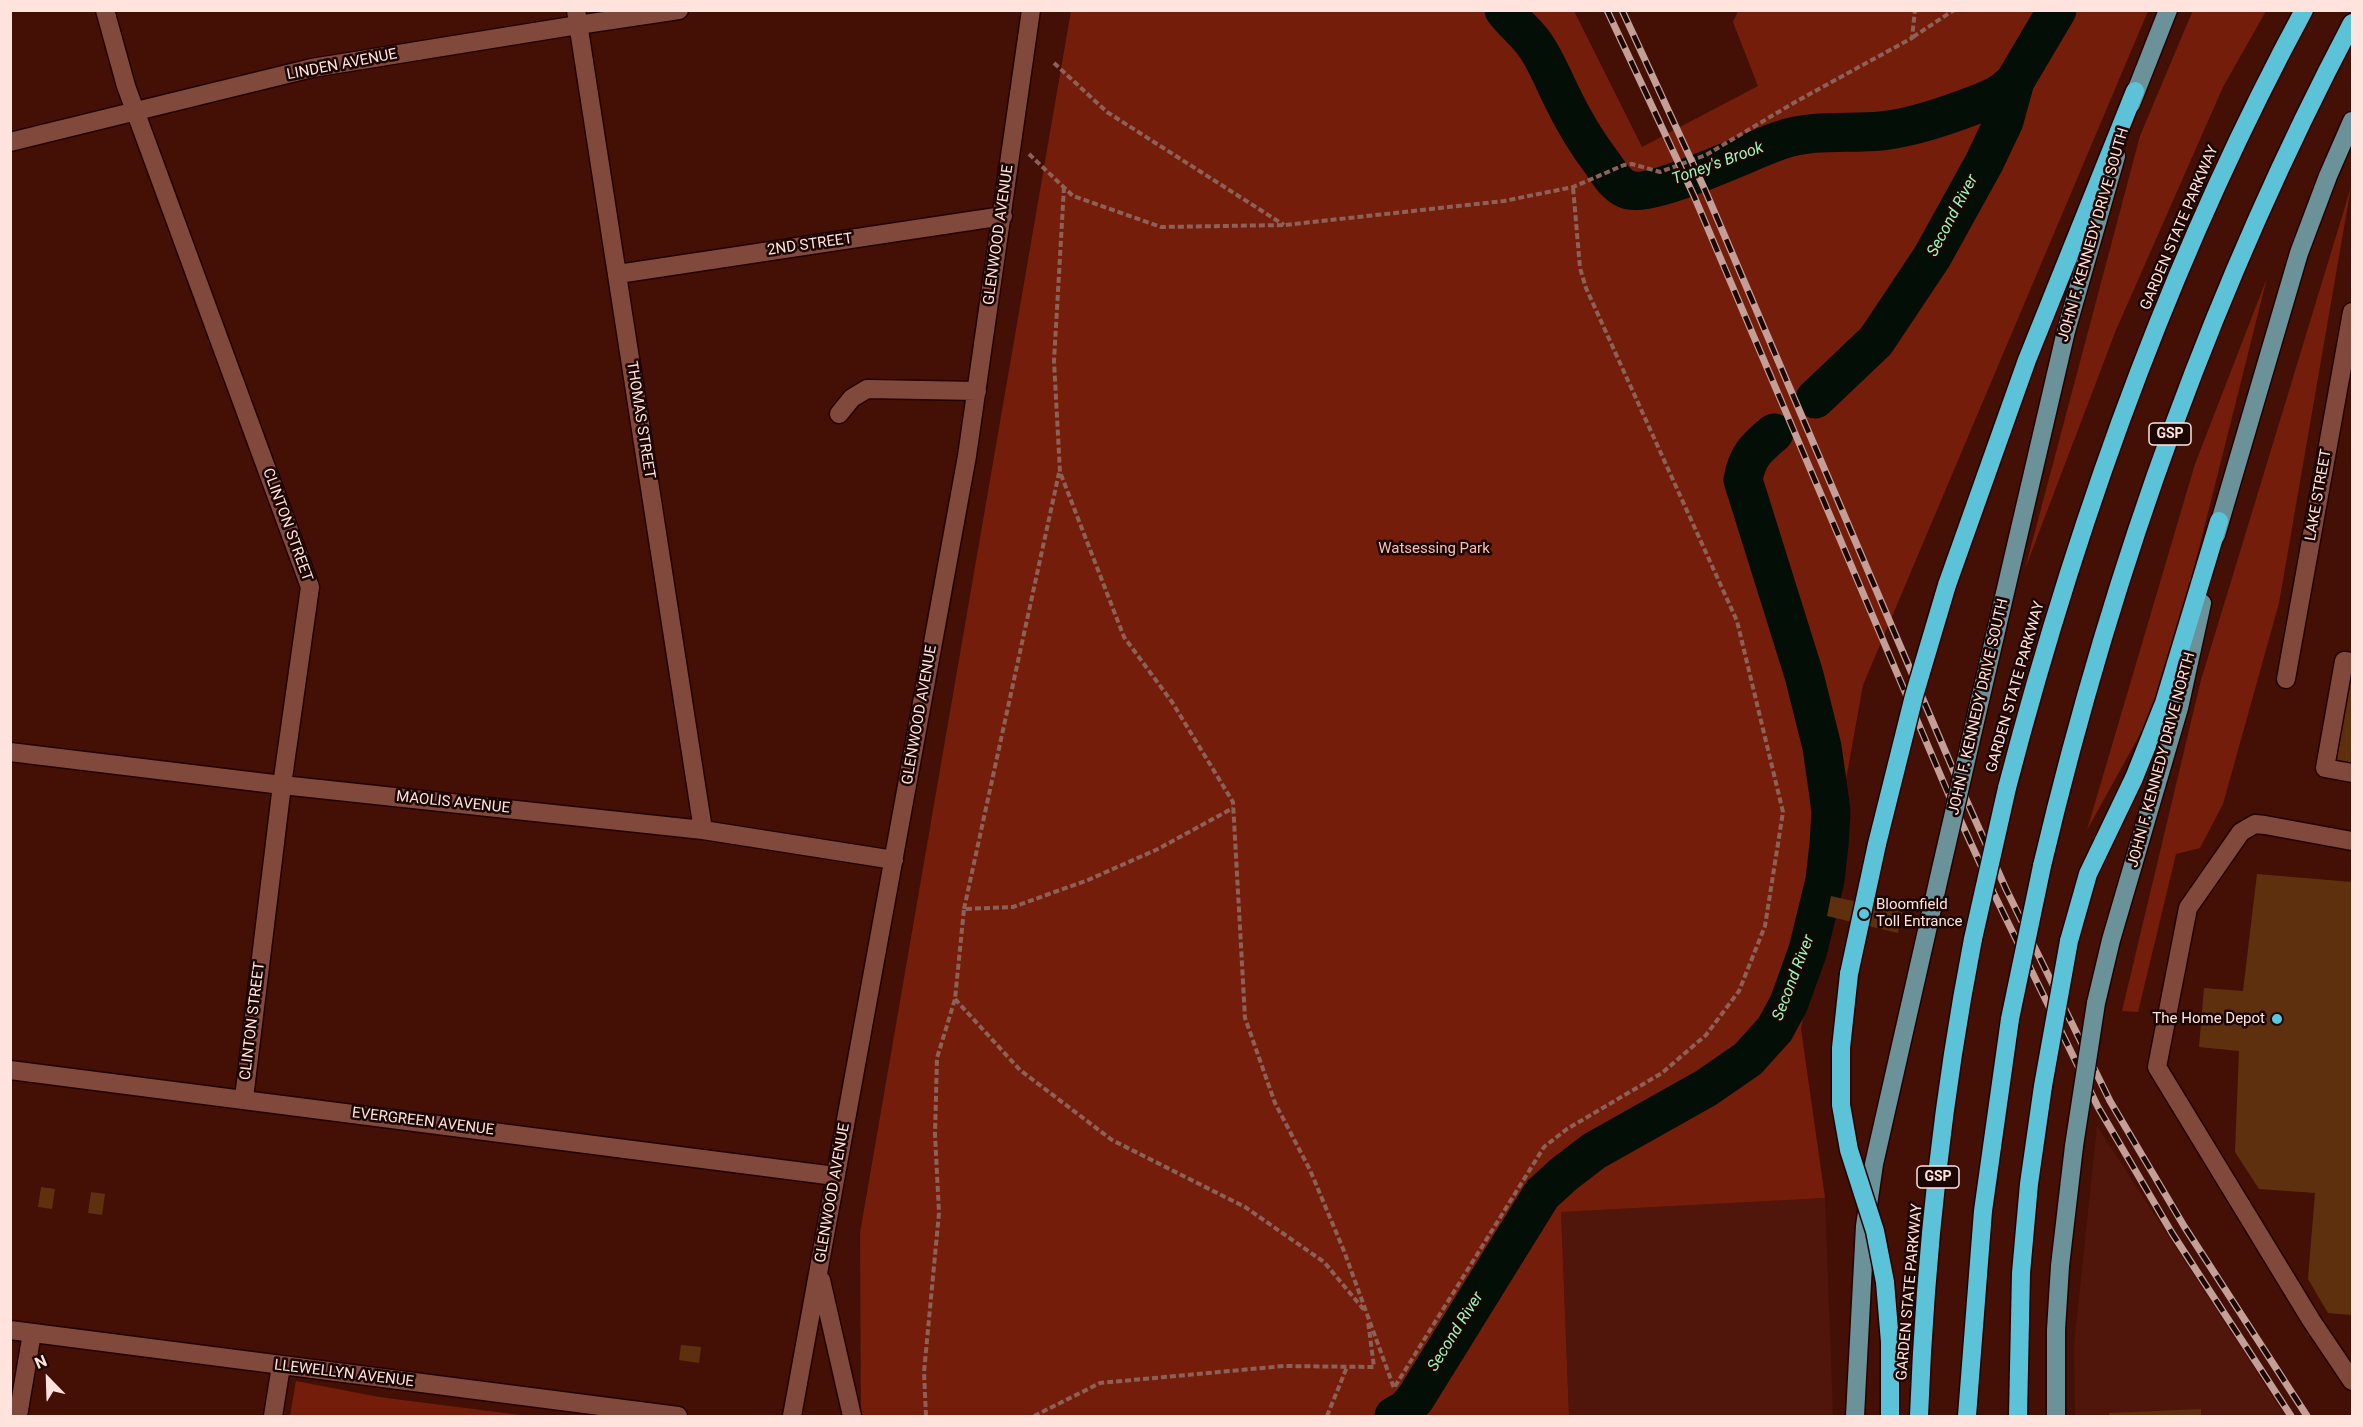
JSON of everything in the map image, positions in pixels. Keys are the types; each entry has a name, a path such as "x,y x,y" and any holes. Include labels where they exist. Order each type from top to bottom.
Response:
{"highway":[{"name":"GARDEN STATE PARKWAY","path":"1919,1416 1938,1172 1960,1016 1973,939 2007,788 2042,660 2083,526 2144,357 2222,173 2304,10"},
{"name":"GSP","path":"1967,1416 1983,1211 2010,1019 2042,866 2100,644 2174,422 2234,272 2352,23"},
{"path":"1890,1416 1890,1342 1885,1282 1879,1248 1849,1150 1841,1093 1842,1036 1849,974 1877,844 1914,696 1947,585 2027,360 2135,91"},
{"path":"2018,1416 2021,1273 2030,1174 2069,941 2088,874 2134,778 2164,703 2219,521"}],"main road":[{"name":"JOHN F. KENNEDY DRIVE SOUTH","path":"1856,1416 1863,1242 1870,1184 2066,332 2135,91 2168,10"},
{"name":"JOHN F. KENNEDY DRIVE NORTH","path":"2056,1416 2056,1330 2060,1266 2074,1146 2096,1003 2114,930 2179,708 2219,521 2299,253 2352,121"}],"street":[{"name":"CLINTON STREET","path":"105,10 136,111 310,587 282,785 244,1098"},
{"name":"LINDEN AVENUE","path":"10,142 312,68 577,17 679,10"},
{"name":"GLENWOOD AVENUE","path":"792,1416 967,456 1031,10"},
{"name":"THOMAS STREET","path":"577,17 703,830"},
{"name":"2ND STREET","path":"618,274 1003,216"},
{"name":"LAKE STREET","path":"2286,678 2352,312"},
{"path":"839,414 852,398 867,389 977,391"},
{"path":"2352,662 2344,661 2325,768 2352,773"},
{"name":"MAOLIS AVENUE","path":"10,752 282,785 703,830 894,860"},
{"path":"2351,1374 2311,1320 2157,1067 2188,908 2241,832 2255,824 2352,841"},
{"name":"EVERGREEN AVENUE","path":"10,1070 244,1098 835,1176"},
{"path":"819,1269 852,1416"},
{"name":"LLEWELLYN AVENUE","path":"10,1330 678,1416"},
{"path":"18,1416 32,1333"},
{"path":"273,1416 281,1366"}],"path":[{"path":"1912,38 1915,10"},
{"path":"1013,139 1073,196 1161,227 1285,225 1504,201 1573,187 1618,167 1632,164 1660,172 1706,155 1797,101 1912,38 1954,10"},
{"path":"1054,63 1107,112 1285,225"},
{"path":"926,1416 924,1372 939,1213 934,1134 937,1058 955,999 964,909 1059,472 1054,361 1064,187"},
{"path":"1059,472 1124,637 1173,702 1233,802 1245,1018 1275,1103 1310,1170 1344,1251 1394,1388 1544,1147 1567,1129 1662,1073 1706,1035 1739,991 1765,926 1783,812 1737,621 1586,288 1580,268 1573,187"},
{"path":"964,909 1013,907 1088,880 1158,849 1233,808"},
{"path":"955,999 1020,1070 1112,1140 1245,1208 1324,1262 1367,1314 1374,1367 1284,1366 1100,1383 1034,1416"},
{"path":"1327,1416 1347,1366"}],"shaded area":[{"path":"2097,1126 2285,1416 2075,1416 2074,1346"},
{"path":"1825,1198 1833,1416 1569,1416 1561,1212"}],"green space":[{"path":"2193,10 2266,11 2223,87 2116,330 2025,569 2140,136"},
{"name":"Watsessing Park","path":"1071,11 1574,11 1642,147 1758,86 1733,22 1738,11 2148,11 1863,685 1801,1029 1825,1198 1561,1212 1569,1416 861,1416 860,1233"},
{"path":"2351,187 2279,603 2223,804 2200,848 2176,854 2138,1012 2122,1011 2201,680"},
{"path":"2267,278 2185,604 2149,718 2087,830 2195,464"},
{"path":"296,1381 379,1397 528,1416 290,1416"}],"building":[{"path":"2352,668 2352,767 2335,764"},
{"name":"The Home Depot","path":"2257,874 2352,882 2352,1315 2328,1313 2308,1279 2315,1193 2259,1189 2235,1152 2239,1051 2199,1047 2204,988 2243,991"},
{"name":"Bloomfield Toll Entrance","path":"1831,896 1902,912 1898,933 1827,916"},
{"path":"41,1187 55,1189 52,1209 38,1207"},
{"path":"91,1192 105,1194 102,1215 88,1213"},
{"path":"681,1345 701,1347 699,1363 679,1360"},
{"path":"2201,1409 2201,1416 2109,1416 2109,1413"}],"waterway":[{"name":"Toney's Brook","path":"1504,10 1525,33 1544,60 1585,139 1612,178 1626,189 1638,190 1678,181 1767,145 1806,134 1881,131 1923,123 1985,101 1998,95 2015,81"},
{"name":"Second River","path":"1815,399 1876,341 1932,257 1984,163 2004,121 2015,81 2057,10"},
{"name":"Second River","path":"1394,1416 1405,1410 1415,1399 1542,1194 1594,1151 1706,1088 1748,1059 1775,1029 1789,1003 1808,950 1825,880 1831,812 1822,747 1804,675 1743,480 1753,453 1774,433"}],"railway":[{"path":"1607,10 1694,196 1948,793 1994,894 2098,1107 2172,1233 2291,1416"},
{"path":"1622,10 1705,190 2006,889 2110,1101 2184,1226 2307,1416"}],"place":[{"name":"Bloomfield Toll Entrance","path":"1864,914"},
{"name":"The Home Depot","path":"2277,1019"}]}
